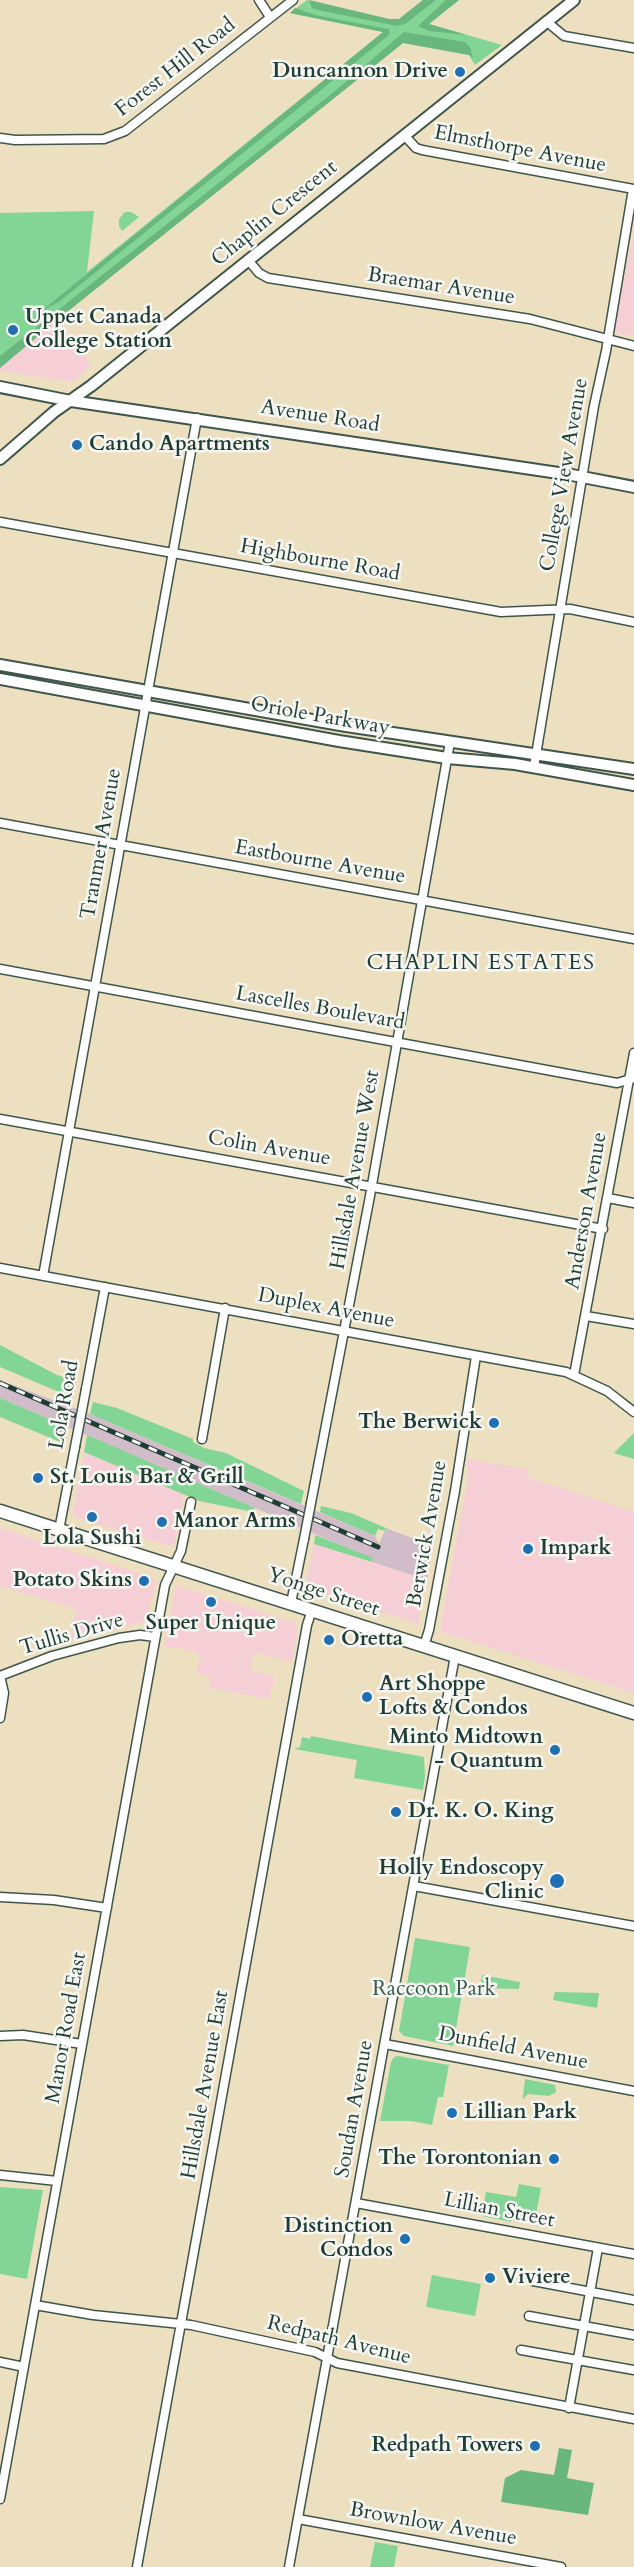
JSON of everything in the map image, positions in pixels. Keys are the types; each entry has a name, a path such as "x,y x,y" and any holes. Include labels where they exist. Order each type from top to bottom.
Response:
{"main road":[{"name":"Yonge Street","path":"0,1512 634,1713"}],"street":[{"path":"259,0 270,16"},
{"name":"Forest Hill Road","path":"0,138 87,140 104,139 116,135 149,114 293,0"},
{"name":"Chaplin Crescent","path":"0,459 574,0"},
{"path":"546,21 564,36 634,48"},
{"name":"Elmsthorpe Avenue","path":"404,135 416,148 422,150 634,189"},
{"name":"College View Avenue","path":"534,767 594,406 608,340 634,189"},
{"name":"Braemar Avenue","path":"248,260 259,273 268,278 530,319 634,346"},
{"name":"Avenue Road","path":"0,387 71,400 583,477 634,487"},
{"name":"Tranmer Avenue","path":"43,1276 197,418"},
{"name":"Highbourne Road","path":"0,522 501,612 570,609 634,622"},
{"name":"Oriole Parkway","path":"0,665 450,742 634,769"},
{"name":"Oriole Parkway","path":"0,679 339,741 447,758 534,767 634,786"},
{"name":"Hillsdale Avenue West","path":"291,1603 371,1186 450,742"},
{"name":"Eastbourne Avenue","path":"0,823 634,939"},
{"name":"Lascelles Boulevard","path":"0,969 617,1083 631,1079"},
{"name":"Anderson Avenue","path":"574,1375 631,1079 634,1053"},
{"name":"Colin Avenue","path":"0,1119 603,1229"},
{"path":"608,1198 634,1203"},
{"name":"Duplex Avenue","path":"0,1268 344,1330 574,1375 607,1391 634,1412"},
{"name":"Lola Road","path":"59,1530 105,1287"},
{"path":"202,1439 225,1308"},
{"path":"586,1316 634,1324"},
{"name":"Berwick Avenue","path":"424,1646 451,1514 477,1356"},
{"name":"Manor Road East","path":"0,2496 155,1637 166,1580 181,1551 191,1502"},
{"name":"Hillsdale Avenue East","path":"137,2567 307,1625 312,1610"},
{"name":"Tullis Drive","path":"0,1676 52,1656 119,1638 140,1635 155,1637"},
{"name":"Soudan Avenue","path":"290,2567 455,1656"},
{"path":"0,1676 4,1693 0,1718"},
{"path":"414,1886 634,1926"},
{"path":"0,1897 54,1900 107,1908"},
{"path":"0,2036 23,2035 82,2044"},
{"name":"Dunfield Avenue","path":"385,2044 634,2091"},
{"path":"0,2175 57,2181"},
{"name":"Lillian Street","path":"356,2203 634,2254"},
{"path":"569,2408 598,2248"},
{"path":"533,2281 634,2300"},
{"name":"Redpath Avenue","path":"35,2305 198,2327 315,2352 343,2364 634,2420"},
{"path":"529,2316 634,2335"},
{"path":"521,2350 634,2370"},
{"path":"0,2362 24,2367"},
{"name":"Brownlow Avenue","path":"298,2518 561,2567"}],"shaded area":[{"path":"634,232 634,336 613,332"},
{"path":"57,320 91,364 74,382 0,371 0,368"},
{"path":"0,1380 90,1414 375,1536 379,1544 386,1528 433,1546 427,1580 372,1562 373,1559 0,1398"},
{"path":"84,1452 184,1494 175,1543 169,1546 75,1517 73,1511"},
{"path":"467,1459 527,1469 530,1472 527,1477 634,1512 634,1693 442,1632 441,1623 468,1478"},
{"path":"0,1528 153,1578 156,1581 148,1616 140,1623 70,1641 76,1609 0,1586"},
{"path":"314,1544 427,1580 418,1624 309,1589 307,1576"},
{"path":"176,1585 295,1623 298,1629 292,1662 253,1654 251,1670 275,1677 269,1699 209,1688 211,1677 196,1674 200,1657 194,1651 164,1646"}],"green space":[{"path":"307,0 389,19 399,19 423,0 459,0 429,24 502,45 475,65 469,55 403,43 0,368 0,213 94,211 87,272 383,32 290,13"},
{"path":"309,0 389,19 399,19 423,0 436,0 405,24 397,26 318,10 312,8"},
{"path":"446,0 459,0 429,24 467,35 429,31 418,26"},
{"path":"295,8 315,15 388,29 389,35 60,301 39,313 383,32 290,13"},
{"path":"404,32 465,42 470,47 473,58 469,55 403,43 0,368 0,356 335,91"},
{"path":"125,212 131,212 139,217 122,231 119,219"},
{"path":"0,1345 57,1375 76,1381 73,1398 0,1367"},
{"path":"0,1398 68,1427 65,1444 0,1417"},
{"path":"93,1402 117,1408 193,1439 193,1442 204,1448 226,1453 304,1491 301,1504 90,1414"},
{"path":"634,1433 634,1459 614,1453"},
{"path":"87,1435 255,1508 253,1512 199,1501 84,1452"},
{"path":"321,1506 351,1513 386,1528 385,1531 378,1529 375,1536 320,1512"},
{"path":"315,1535 373,1558 372,1562 314,1544"},
{"path":"311,1736 424,1757 423,1790 354,1778 357,1760 294,1749 300,1747 302,1737 310,1739"},
{"name":"Raccoon Park","path":"415,1938 470,1947 453,2046 404,2036 399,2031"},
{"path":"482,1975 520,1982 519,1989 480,1988"},
{"path":"555,1992 599,1993 597,2008 553,2000"},
{"path":"394,2057 449,2065 443,2097 438,2097 432,2125 411,2121 380,2121 391,2062"},
{"path":"525,2079 555,2085 556,2092 549,2096 528,2094 523,2099 522,2105"},
{"path":"519,2184 541,2188 535,2220 513,2216 511,2222 482,2216 486,2192 516,2197"},
{"path":"0,2187 43,2190 27,2279 0,2274"},
{"path":"432,2275 481,2284 475,2316 426,2307"},
{"path":"559,2448 572,2450 567,2478 594,2483 588,2515 501,2502 505,2478 521,2470 554,2475"},
{"path":"375,2542 398,2546 394,2567 370,2567"}],"railway":[{"path":"0,1383 378,1547"}],"place":[{"name":"Duncannon Drive","path":"460,72"},
{"name":"Uppet Canada College Station","path":"13,330"},
{"name":"Cando Apartments","path":"77,445"},
{"name":"The Berwick","path":"494,1423"},
{"name":"St. Louis Bar & Grill","path":"38,1478"},
{"name":"Lola Sushi","path":"92,1517"},
{"name":"Manor Arms","path":"162,1522"},
{"name":"Impark","path":"528,1549"},
{"name":"Potato Skins","path":"144,1581"},
{"name":"Super Unique","path":"211,1602"},
{"name":"Oretta","path":"329,1640"},
{"name":"Art Shoppe Lofts & Condos","path":"367,1697"},
{"name":"Minto Midtown - Quantum","path":"555,1750"},
{"name":"Dr. K. O. King","path":"396,1812"},
{"name":"Holly Endoscopy Clinic","path":"557,1881"},
{"name":"Lillian Park","path":"452,2113"},
{"name":"The Torontonian","path":"554,2159"},
{"name":"Distinction Condos","path":"405,2239"},
{"name":"Viviere","path":"490,2278"},
{"name":"Redpath Towers","path":"535,2446"}],"district":[{"name":"CHAPLIN ESTATES","path":"481,964"}]}
